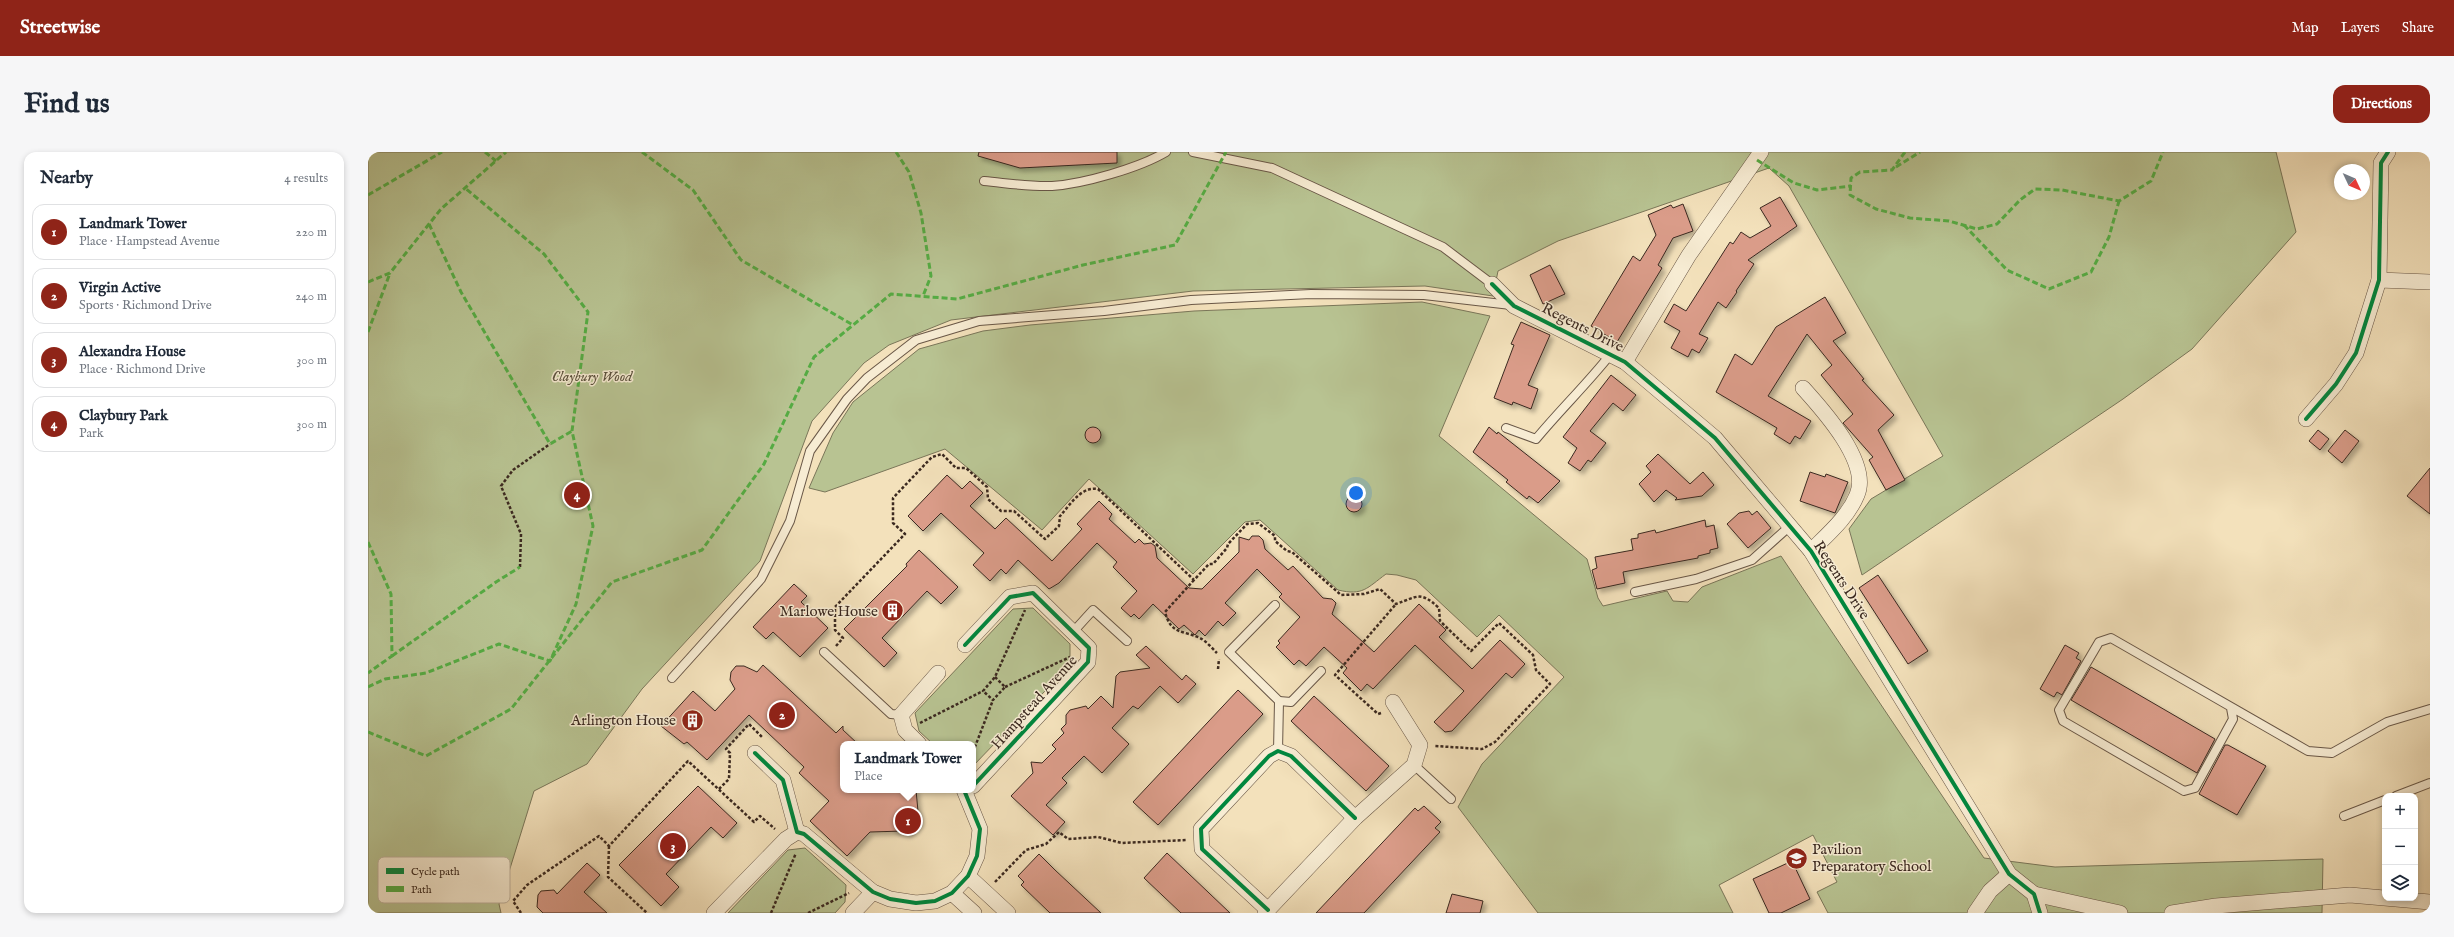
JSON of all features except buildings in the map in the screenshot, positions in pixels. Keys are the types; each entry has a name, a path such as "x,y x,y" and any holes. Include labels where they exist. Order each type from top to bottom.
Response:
{"street":[{"name":"Regents Drive","path":"1625,362 1689,255 1761,152"},
{"path":"2306,419 2336,384 2356,353 2379,280 2381,164 2388,152"},
{"path":"2379,280 2430,282"},
{"name":"Regents Drive","path":"1492,284 1514,306 1625,362 1715,438 1811,551 2009,874 2034,894"},
{"name":"Regents Drive","path":"1803,388 1833,421 1859,468 1858,494 1840,522 1811,551"},
{"path":"965,645 1010,597 1033,593"},
{"name":"Hampstead Avenue","path":"976,781 1088,662 1089,648 1033,593"},
{"path":"915,741 905,730 901,715 938,673"},
{"path":"1354,818 1291,756 1278,751 1269,756 1201,829 1200,839 1202,849 1266,912 1354,818 1414,765 1420,745 1393,702"},
{"path":"755,753 783,780 795,835 868,889 890,899 916,904 935,900 952,893 968,876 977,856 980,829 969,793"},
{"path":"714,913 795,835"},
{"path":"1975,913 1990,891 2009,874"},
{"path":"968,876 1008,913"},
{"path":"853,913 868,889"},
{"path":"952,893 974,913"},
{"path":"2040,913 2034,894 2120,913"},
{"path":"2172,913 2216,906 2350,895 2430,902"}],"lane":[{"path":"984,181 1052,186 1111,174 1155,159 1166,152"},
{"path":"1193,152 1272,168 1443,248 1492,284"},
{"path":"672,678 761,579 790,521 810,451 846,399 867,378 916,340 979,322 1104,311 1191,300 1311,294 1424,295 1514,306"},
{"path":"1506,428 1536,439 1558,412 1589,382 1610,355"},
{"path":"1635,592 1696,579 1752,560 1790,526"},
{"path":"1274,604 1229,652 1279,701 1291,702 1321,671"},
{"path":"1073,632 1093,610 1127,641"},
{"path":"2231,708 2233,719 2194,788 2184,791 2063,721 2059,710 2099,642 2110,638 2308,751 2332,753 2387,722 2430,709"},
{"path":"826,653 891,714 901,715"},
{"path":"1278,751 1279,701"},
{"path":"1414,765 1451,799"},
{"path":"2404,793 2430,783"},
{"path":"2344,816 2382,801"}],"path":[{"path":"520,568 521,534 501,486 513,470 550,444"},
{"path":"826,653 843,638 835,630 835,607 905,534 893,524 893,498 932,457 942,454 956,468 966,468 987,487 988,499 1001,511 1014,512 1045,540 1059,526 1060,516 1085,490 1091,488 1098,489 1194,580"},
{"path":"1218,669 1219,655 1202,638 1177,631 1168,623 1165,612 1209,564 1213,564 1227,548 1228,544 1247,524 1258,523 1275,536 1275,541 1287,551 1292,552 1341,595 1364,594 1380,589 1396,604"},
{"path":"905,730 982,691 995,678 1033,593"},
{"path":"1393,702 1378,714 1335,675 1396,604 1417,595 1426,596 1439,608 1440,621 1471,651 1499,623 1533,655 1536,670 1550,684 1495,742 1482,749 1420,745"},
{"path":"976,744 993,700 1005,687 1089,648"},
{"path":"995,678 1005,687"},
{"path":"982,691 993,700"},
{"path":"647,913 608,877 609,846 688,760 754,822 760,816 795,835 771,913"},
{"path":"985,892 1026,850 1046,844 1059,832 1068,839 1098,837 1122,843 1200,839"},
{"path":"521,913 513,901 526,885 599,836 609,846"},
{"path":"808,913 868,889"}],"green space":[{"name":"Claybury Wood","path":"368,152 2276,152 2296,232 2192,349 2123,399 1862,575 1849,529 1871,499 1943,456 1789,186 1769,168 1558,241 1498,271 1493,296 1425,286 1193,291 951,320 889,345 864,363 812,421 760,561 642,689 587,764 534,791 510,868 510,857 378,857 378,903 499,903 501,913 368,913"},
{"path":"1422,302 1490,316 1439,436 1587,559 1598,598 1603,606 1667,591 1673,601 1688,602 1702,587 1781,556 1984,858 2055,867 2323,859 2322,913 1828,913 1817,892 1837,882 1813,835 1719,885 1733,913 1538,913 1458,807 1482,764 1564,677 1499,615 1477,637 1416,580 1386,574 1364,590 1346,592 1338,590 1260,520 1245,522 1193,574 1089,479 1042,530 945,449 825,492 809,488 833,433 853,402 919,349 983,331 1030,325 1194,311"},
{"path":"1033,608 1070,644 1070,665 976,763 976,741 930,741 919,731 915,713 1013,609"},
{"path":"805,848 846,885 845,902 835,913 728,913 788,850"}],"marked path":[{"path":"368,195 442,152"},
{"path":"485,152 496,161"},
{"path":"368,282 390,273 441,209 506,152"},
{"path":"642,152 693,190 741,260 853,325"},
{"path":"896,152 909,172 921,213 931,276 923,296"},
{"path":"368,732 426,756 511,709 612,582 702,550 764,464 814,357 891,294 957,299 1083,265 1175,245 1226,152"},
{"path":"1905,152 1892,170 1860,172 1851,178 1850,195 1876,209 1910,218 1949,221 1977,229 1997,224 2020,200 2035,189 2062,190 2119,201 2151,181 2163,152"},
{"path":"1896,167 1920,152"},
{"path":"1757,160 1794,183 1817,190 1851,186"},
{"path":"368,687 385,679 426,673 499,644 550,661 576,604 593,526 572,431 588,312 544,254 465,188"},
{"path":"1964,225 2007,270 2049,289 2091,272 2109,237 2119,201"},
{"path":"429,224 461,292 550,444 572,431"},
{"path":"368,332 390,273"},
{"path":"368,542 391,594 392,656 368,673"},
{"path":"392,656 496,582 520,567"}],"cycle path":[{"path":"2306,419 2336,384 2356,353 2379,280 2381,163 2388,152"},
{"path":"1492,284 1514,306 1625,362 1715,438 1811,551 2009,874 2034,894 2040,913"},
{"path":"965,645 1010,597 1033,593 1089,648 1088,662 976,783"},
{"path":"1268,910 1202,849 1201,829 1269,756 1278,751 1291,756 1355,818"},
{"path":"755,753 783,780 797,832 804,834 873,892 890,899 916,903 935,901 952,893 968,876 977,856 980,829 965,793"}],"place":[{"name":"Claybury Park","path":"577,495"},
{"name":"Marlowe House","path":"893,611"},
{"name":"Virgin Active","path":"782,715"},
{"name":"Arlington House","path":"692,720"},
{"name":"Landmark Tower","path":"908,821"},
{"name":"Alexandra House","path":"673,846"},
{"name":"Pavilion Preparatory School","path":"1797,858"}]}
